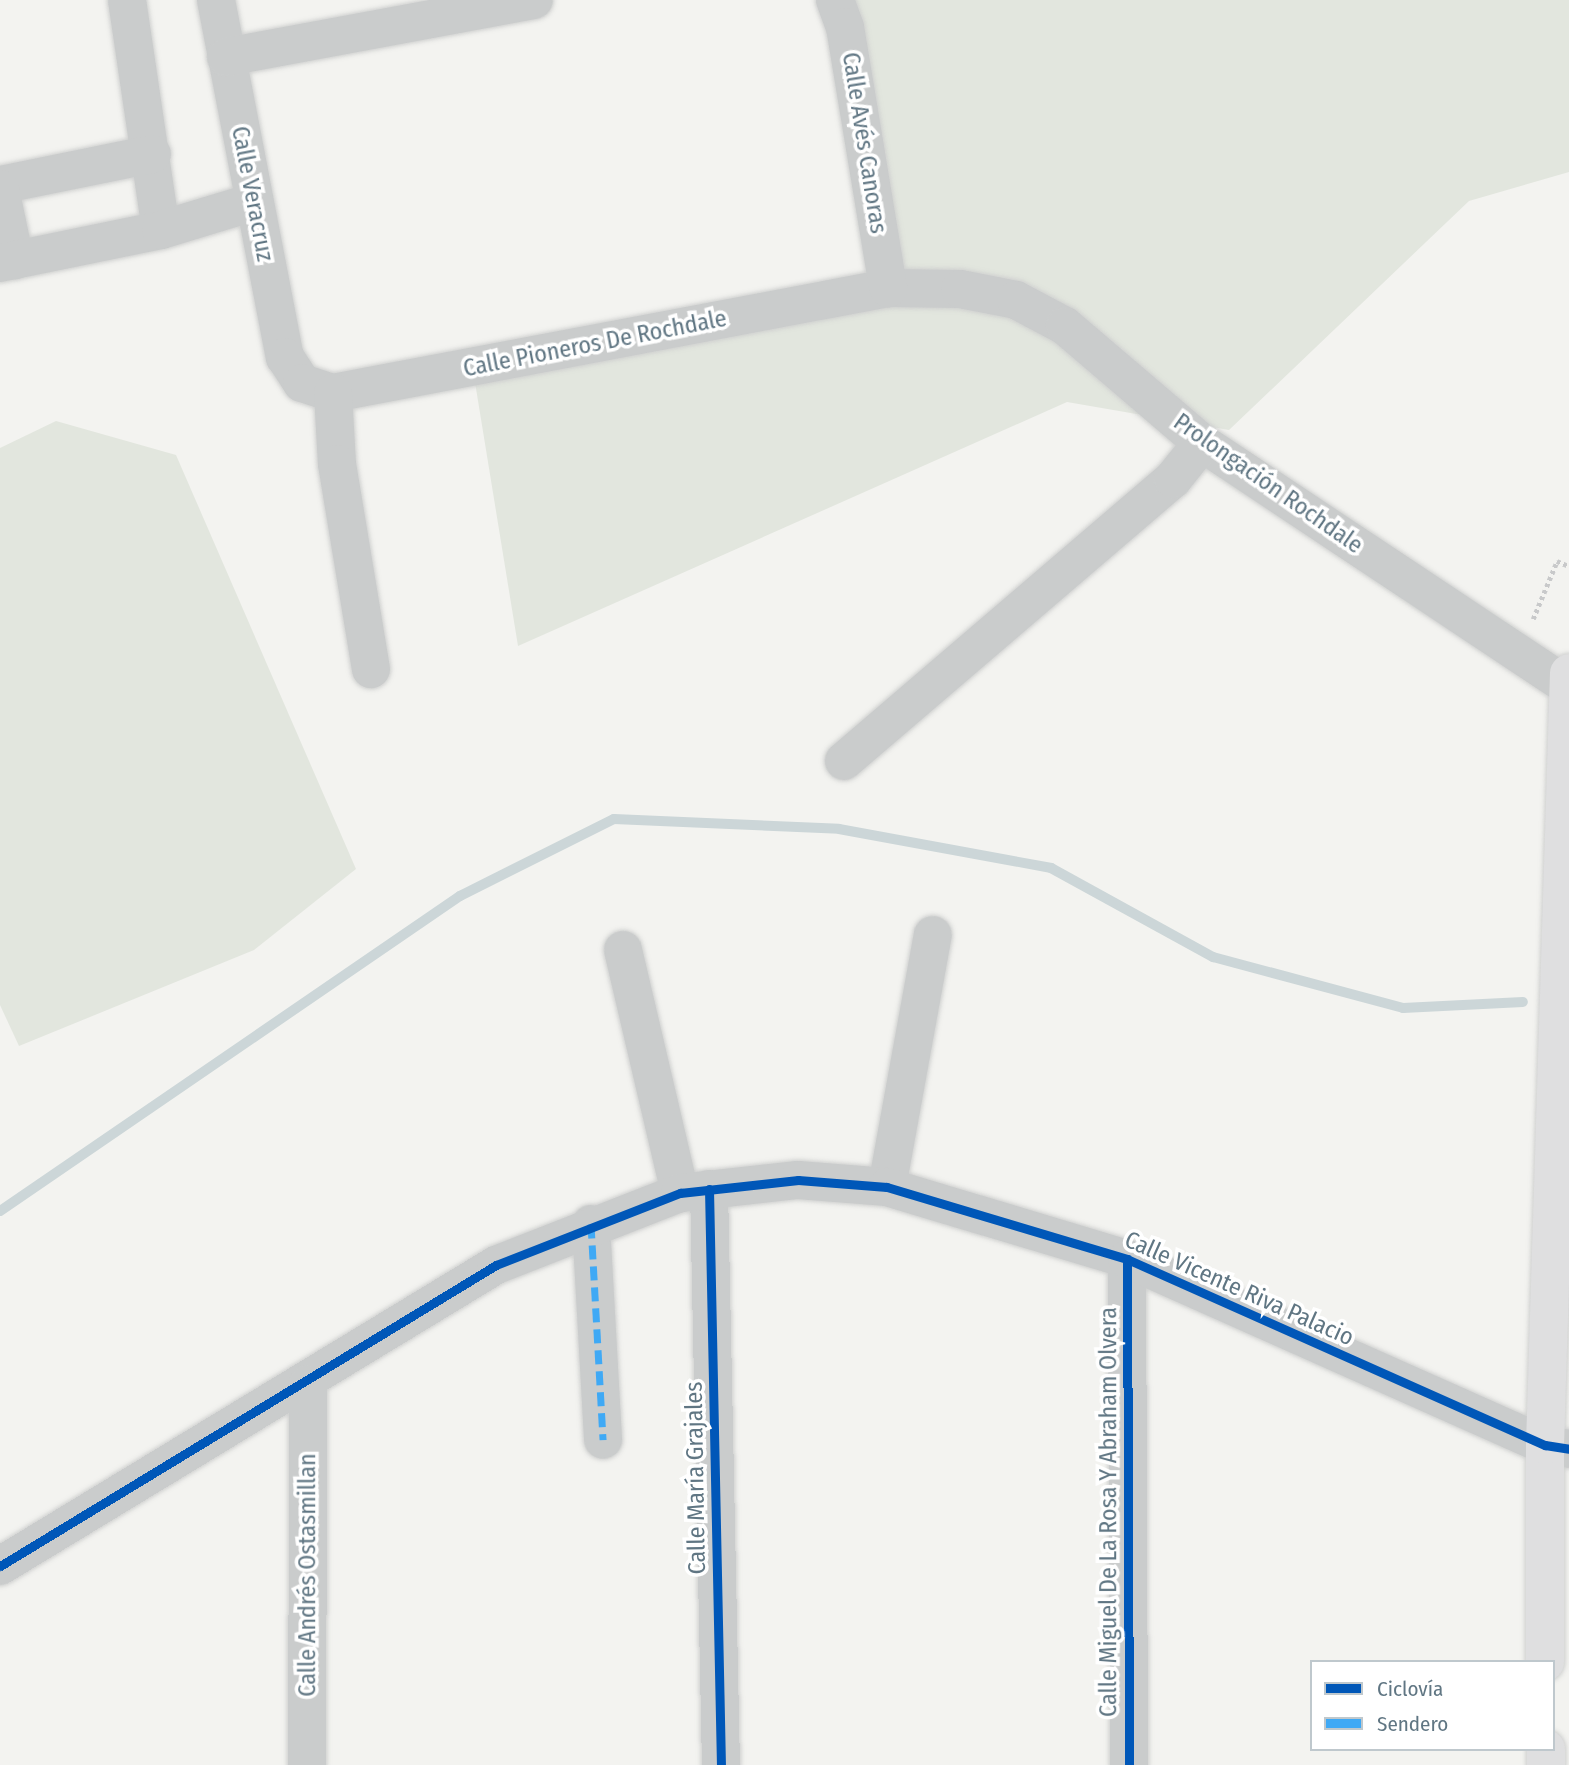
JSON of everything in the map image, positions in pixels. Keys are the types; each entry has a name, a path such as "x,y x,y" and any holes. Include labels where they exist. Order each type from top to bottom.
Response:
{"main road":[{"path":"1545,1660 1557,1447 1567,682"}],"street":[{"path":"127,0 152,154 161,230"},
{"name":"Calle Veracruz","path":"216,0 285,357 318,388"},
{"path":"226,57 534,0"},
{"name":"Calle Avés Canoras","path":"835,0 845,27 888,288"},
{"path":"152,154 0,187 7,261 161,230 253,202"},
{"name":"Calle Pioneros De Rochdale","path":"318,388 888,288"},
{"name":"Prolongación Rochdale","path":"888,288 960,289 1016,300 1065,326 1202,443 1567,682"},
{"path":"318,388 337,464 371,669"},
{"path":"844,761 1172,479 1202,443"},
{"path":"887,1187 933,935"},
{"name":"Calle María Grajales","path":"623,950 695,1191 721,1765"},
{"name":"Calle Vicente Riva Palacio","path":"0,1566 308,1384 496,1265 591,1224 695,1191 798,1180 887,1187 1126,1259 1557,1447"},
{"path":"591,1224 603,1440"},
{"name":"Calle Miguel De La Rosa Y Abraham Olvera","path":"1126,1259 1129,1765"},
{"name":"Calle Andrés Ostasmillan","path":"307,1765 308,1384"}],"path":[{"path":"1531,622 1558,561 1569,566"}],"shaded area":[{"path":"825,0 1569,0 1569,172 1469,201 1229,430 1067,402 518,646 472,364 872,278"},
{"path":"56,421 176,455 356,869 254,950 19,1046 0,1005 0,448"}],"waterway":[{"path":"0,1211 460,896 614,819 839,829 1051,868 1213,957 1403,1008 1523,1002"}],"marked path":[{"path":"591,1224 603,1440"}],"cycle path":[{"path":"0,1566 496,1265 680,1193 798,1180 887,1187 1127,1259 1545,1445 1569,1449"},
{"path":"709,1189 721,1765"},
{"path":"1127,1259 1129,1765"}]}
